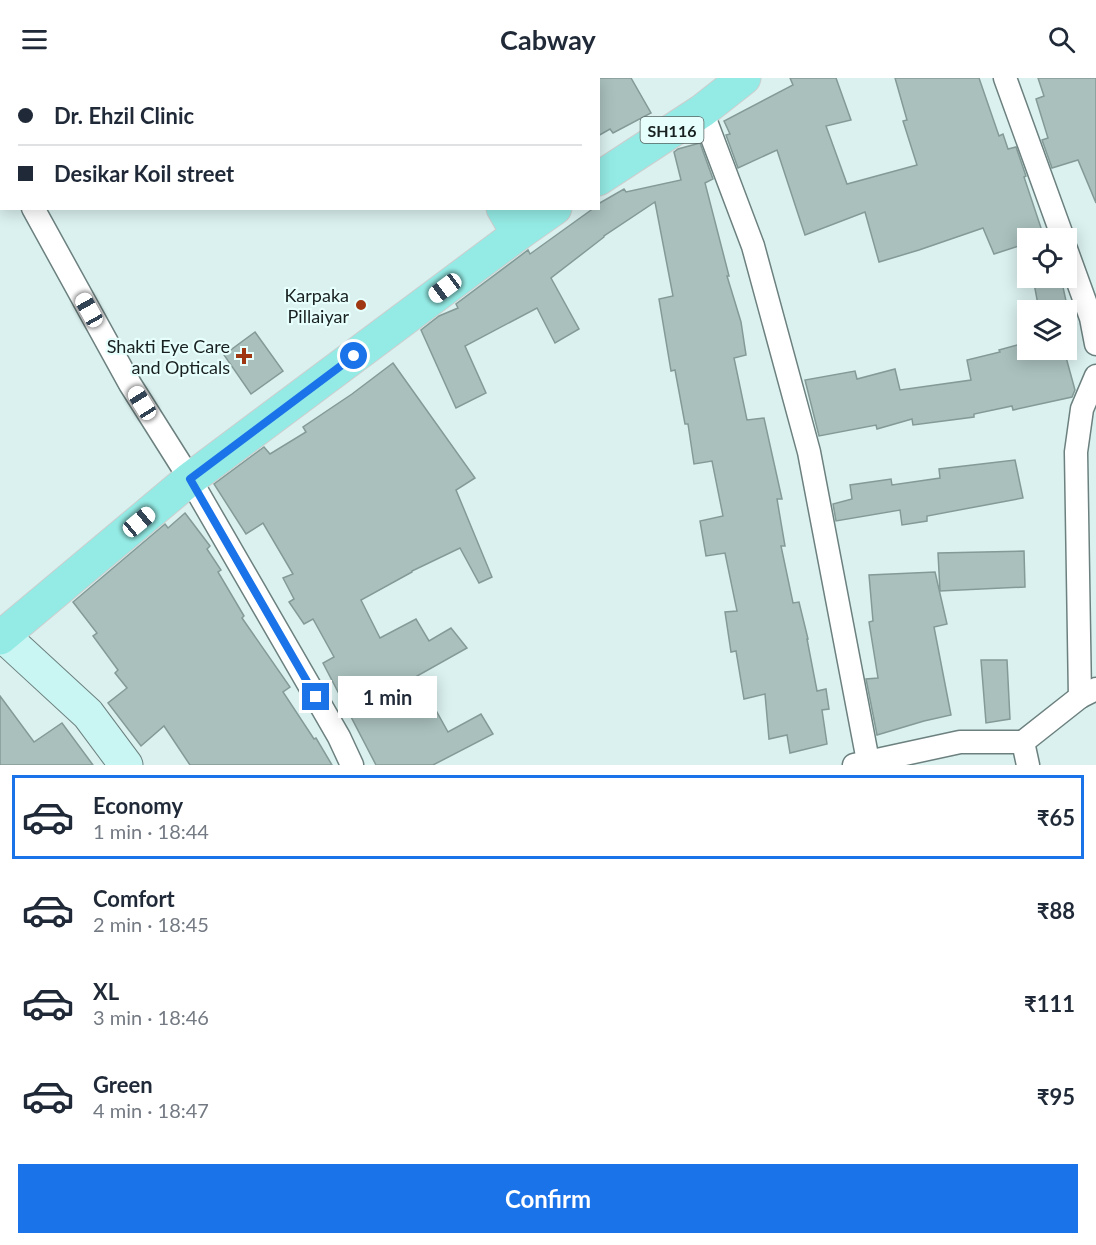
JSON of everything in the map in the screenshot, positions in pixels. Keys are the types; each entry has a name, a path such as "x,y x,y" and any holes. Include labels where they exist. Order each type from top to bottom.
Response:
{"main road":[{"name":"SH116","path":"600,178 702,111 744,78"},
{"path":"1,635 510,221 548,210"}],"street":[{"path":"1005,78 1059,228"},
{"path":"702,111 753,246 809,452 860,763 960,742 1023,742 1088,693 1076,452 1082,409 1096,376"},
{"path":"34,210 130,384 190,479 333,727 352,765"},
{"path":"1077,279 1091,318 1096,344"},
{"path":"1,635 88,714 126,765"},
{"path":"1023,742 1028,765"}],"building":[{"path":"600,78 631,78 651,113 613,133 610,129 600,135"},
{"path":"790,78 836,78 851,120 826,126 847,184 917,165 903,121 907,120 895,78 979,78 999,136 1003,134 1008,149 1016,147 1041,228 1017,228 1017,247 994,254 983,228 879,262 865,212 805,235 777,150 738,168 726,135 730,134 724,121 793,85"},
{"path":"1038,78 1096,78 1096,203 1078,160 1052,168 1042,140 1048,138 1036,99 1044,96"},
{"path":"700,143 713,179 705,183 729,276 727,276 741,322 746,355 734,358 747,420 764,418 782,499 777,499 785,546 781,546 793,603 799,602 817,691 826,689 829,709 822,710 827,744 790,753 787,735 769,739 765,694 744,699 736,651 731,652 725,612 737,611 725,553 706,556 700,521 723,516 712,461 694,464 688,424 685,424 675,370 671,371 659,299 673,296 655,202 604,236 551,278 579,329 555,343 537,308 465,346 486,393 456,408 421,330 439,316 458,308 456,304 528,250 530,254 591,210 600,210 600,203 624,189 626,192 681,180 674,152"},
{"path":"1035,288 1063,288 1066,300 1037,300"},
{"path":"255,332 283,371 251,394 224,355"},
{"path":"1017,345 1017,360 1067,360 1075,390 1072,397 1013,410 1012,406 974,414 974,417 913,425 912,419 877,429 876,425 819,436 805,380 855,371 857,379 895,369 900,390 971,380 967,360 1000,352 999,350"},
{"path":"393,363 475,478 456,490 492,577 479,583 460,548 412,571 361,600 380,638 416,619 429,641 451,628 467,648 417,676 448,732 481,714 493,734 433,765 376,765 323,663 334,657 313,619 304,624 289,602 294,599 283,578 293,574 263,523 246,534 214,484 264,447 270,454 306,432 303,427"},
{"path":"1015,460 1023,498 927,516 927,521 902,525 900,510 836,521 833,504 852,499 850,485 891,479 892,485 940,478 939,469"},
{"path":"185,513 210,546 207,549 221,570 218,572 244,616 242,618 290,687 283,692 332,765 190,765 164,726 141,746 108,703 127,688 115,673 118,670 93,636 97,633 73,602 165,524 168,528"},
{"path":"1024,551 1025,587 940,591 938,553"},
{"path":"935,572 947,624 934,627 951,715 877,735 866,679 878,678 869,622 873,621 869,575"},
{"path":"981,660 1007,660 1010,719 986,723"},
{"path":"0,696 34,742 62,723 93,765 0,765"}],"place":[{"name":"Karpaka Pillaiyar","path":"361,305"},
{"name":"Shakti Eye Care and Opticals","path":"244,356"}],"route":[{"path":"316,697 190,479 354,356"}]}
